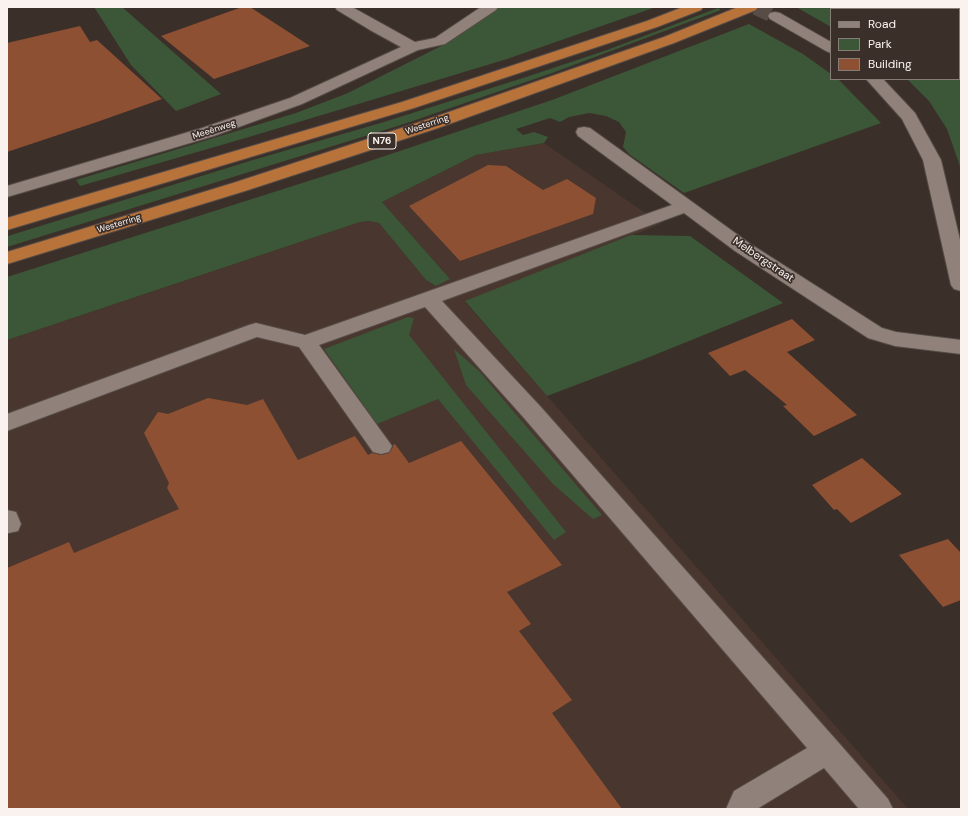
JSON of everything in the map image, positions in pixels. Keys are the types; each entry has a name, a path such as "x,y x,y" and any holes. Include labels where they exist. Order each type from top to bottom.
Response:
{"highway":[{"name":"N76","path":"7,224 408,105 652,24 696,7"},
{"name":"Westerring","path":"7,258 239,187 432,124 669,40 751,7"}],"street":[{"path":"342,7 375,27 414,47 440,41 491,7"},
{"path":"444,22 467,7"},
{"path":"775,16 830,47"},
{"path":"414,47 424,33 430,30"},
{"name":"Meeënweg","path":"7,192 208,132 296,101 414,47"},
{"path":"875,80 910,117 932,160 961,285"},
{"name":"Melbergstraat","path":"584,132 742,247 875,333 895,339 961,347"},
{"path":"7,423 256,330 306,342 686,206"},
{"path":"429,299 532,412 878,809"},
{"path":"306,342 381,446"},
{"path":"741,809 744,801 828,751"}],"shaded area":[{"path":"544,143 661,224 465,302 908,809 7,809 7,340 360,222 369,221 379,223 426,280 436,286 450,279 382,202 476,155"}],"green space":[{"path":"94,7 122,7 221,94 176,111 131,65"},
{"path":"498,7 656,7 507,59 249,137 80,186 76,180 296,113 348,93 447,43"},
{"path":"796,7 961,7 961,169 947,129 929,101 908,80 960,80 960,8 830,8 830,26"},
{"path":"718,8 721,10 552,73 404,124 7,247 8,236 253,160 384,122 523,78 607,50"},
{"path":"749,24 803,54 830,73 830,80 839,80 881,123 684,193 629,154 623,147 626,132 619,122 606,116 589,113 569,117 560,122 550,118 516,129 523,135 534,132 548,137 544,143 476,155 382,202 450,279 436,286 426,280 379,223 369,221 360,222 7,340 7,277 343,170 552,100"},
{"path":"631,235 690,236 783,303 642,360 547,396 465,301"},
{"path":"408,317 414,318 409,335 566,532 554,540 438,399 377,424 324,349"},
{"path":"454,349 479,371 602,515 593,519 553,484 466,385"}],"building":[{"path":"242,7 250,7 310,46 214,79 161,36"},
{"path":"80,26 90,42 97,40 162,99 7,152 7,43"},
{"path":"488,165 506,166 543,190 567,179 596,198 593,214 460,261 409,206"},
{"path":"792,319 815,340 787,352 857,415 814,436 783,406 787,405 745,370 730,376 708,353"},
{"path":"208,398 247,405 263,399 298,460 355,436 368,455 372,453 381,455 389,453 395,444 409,463 461,441 562,565 507,592 531,624 519,631 572,700 552,713 622,809 7,809 7,568 69,542 74,553 179,509 167,488 169,483 144,433 158,412 168,414"},
{"path":"862,458 902,494 851,523 837,509 834,510 812,485"},
{"path":"948,539 961,553 961,600 943,607 899,555"}],"tunnel":[{"path":"756,7 775,16"}]}
